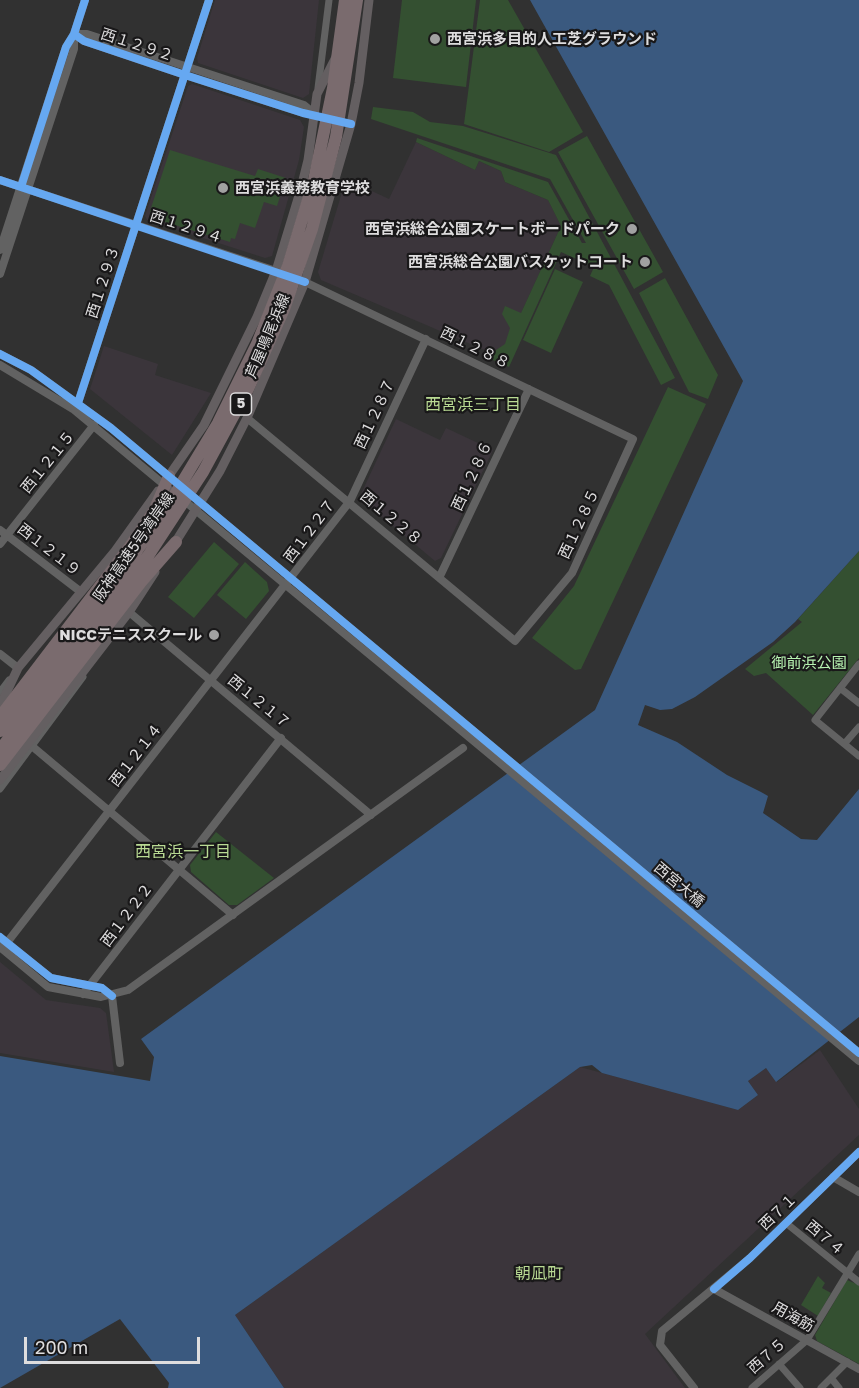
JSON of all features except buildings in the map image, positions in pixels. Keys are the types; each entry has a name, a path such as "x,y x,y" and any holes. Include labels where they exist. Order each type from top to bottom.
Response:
{"highway":[{"name":"阪神高速5号湾岸線","path":"0,731 140,548 194,466 238,384 273,306 302,224 325,134 345,0"},
{"name":"阪神高速5号湾岸線","path":"0,750 148,556 203,472 248,390 284,309 312,230 336,137 357,0"},
{"path":"0,717 135,539 166,482"},
{"path":"0,765 141,582 176,542"}],"main road":[{"name":"芦屋鳴尾浜線","path":"0,706 18,668 81,592 166,482 204,425 234,369 276,271 308,160 317,93 325,75 369,0"},
{"name":"芦屋鳴尾浜線","path":"0,780 129,612 199,507 247,418 305,282 351,124 369,0"},
{"path":"276,271 305,282"}],"street":[{"path":"0,250 74,49 74,34 85,0"},
{"name":"西１２９３","path":"78,402 209,0"},
{"path":"317,93 328,0"},
{"name":"西１２９２","path":"74,34 87,34 186,71 304,105 315,114"},
{"path":"315,114 351,124"},
{"name":"西１２９４","path":"0,180 276,271"},
{"path":"0,274 24,188"},
{"name":"西１２８８","path":"305,282 633,439"},
{"name":"西１２８７","path":"350,501 426,339"},
{"path":"0,354 30,370 78,402 166,482"},
{"path":"0,364 94,425 199,507 481,741"},
{"name":"西１２８６","path":"440,576 529,389"},
{"name":"西１２２８","path":"247,418 350,501 515,641"},
{"name":"西１２１５","path":"0,544 3,532 94,425"},
{"name":"西１２８５","path":"515,641 572,573 633,439"},
{"name":"西１２２７","path":"288,582 350,501"},
{"name":"西１２１９","path":"3,532 81,592"},
{"name":"西１２１４","path":"2,944 109,812 288,582"},
{"name":"西１２１７","path":"129,612 371,815"},
{"path":"0,654 18,668 0,692"},
{"path":"0,789 78,687 89,664"},
{"path":"859,664 815,720 859,756"},
{"path":"840,688 859,703"},
{"path":"845,743 859,727"},
{"name":"西１２２２","path":"83,994 280,738"},
{"name":"西宮大橋","path":"481,741 859,1053"},
{"name":"西宮大橋","path":"481,741 859,1061"},
{"path":"33,747 233,915"},
{"path":"2,944 48,987 83,994 112,996 128,990 463,748"},
{"path":"2,944 51,978 102,988 112,996 120,1063"},
{"name":"西７１","path":"694,1388 661,1346 659,1339 662,1331 714,1289 859,1152"},
{"path":"833,1177 859,1192"},
{"name":"西７４","path":"786,1223 859,1282"},
{"name":"西７５","path":"752,1388 807,1340 859,1254"},
{"name":"用海筋","path":"714,1289 859,1369"},
{"path":"821,1388 846,1362"},
{"path":"779,1364 800,1388"},
{"path":"831,1378 839,1388"}],"shaded area":[{"path":"215,0 319,0 309,94 303,98 198,63 197,58"},
{"name":"西宮浜義務教育学校","path":"192,84 300,120 304,127 299,160 272,256 265,258 147,220 145,216 188,86"},
{"path":"416,142 475,170 479,161 501,171 505,182 548,200 561,226 501,357 321,280 318,272 346,179 389,199"},
{"path":"104,346 158,364 155,375 211,393 172,455 90,389"},
{"path":"396,419 440,440 446,428 493,450 441,558 435,561 360,496"},
{"path":"0,962 46,1000 100,1008 106,1013 114,1072 0,1053"},
{"path":"820,1050 859,1109 859,1135 645,1334 685,1388 284,1388 235,1315 580,1067 738,1110 758,1095 748,1081 766,1068 777,1082"}],"green space":[{"name":"西宮浜多目的人工芝グラウンド","path":"402,0 476,0 466,87 393,78"},
{"path":"480,0 508,0 583,132 549,152 464,124"},
{"path":"373,107 413,112 430,122 463,126 556,155 675,378 661,385 609,285 590,276 594,267 561,252 509,367 484,356 486,350 496,350 505,344 510,328 502,314 505,306 521,313 561,226 548,200 505,182 501,171 479,161 475,170 416,142 417,138 548,182 582,243 586,243 550,179 371,119"},
{"path":"587,136 663,272 634,289 558,152"},
{"path":"170,150 255,176 258,169 286,178 277,206 264,202 255,228 240,223 235,239 231,238 230,242 155,219 150,211"},
{"path":"555,269 583,282 551,353 523,340"},
{"path":"665,278 718,375 708,399 689,392 639,293"},
{"path":"668,387 706,404 581,669 575,670 532,638 574,586"},
{"path":"214,542 239,564 194,618 168,597"},
{"name":"御前浜公園","path":"859,551 859,658 813,715 766,673 754,676 745,669 802,622 798,619"},
{"path":"245,562 267,582 269,591 246,619 217,595"},
{"path":"216,832 274,878 237,905 229,905 191,872 190,865"},
{"path":"818,1276 825,1283 822,1288 831,1293 818,1316 801,1305"},
{"path":"847,1280 859,1285 859,1364 817,1341 815,1335"}],"water":[{"path":"530,0 859,0 859,551 795,622 773,642 695,697 672,709 660,710 645,705 638,725 677,742 727,775 768,796 763,813 801,839 817,840 859,789 859,1017 776,1082 766,1068 748,1081 758,1095 738,1110 602,1073 592,1065 580,1067 235,1315 284,1388 168,1388 169,1383 120,1319 0,1388 0,1056 150,1081 154,1057 141,1039 595,710 743,381"}],"cycle path":[{"path":"21,187 66,47 74,34 85,0"},
{"path":"78,403 209,0"},
{"path":"74,34 84,41 185,75 303,113 351,124"},
{"path":"0,180 305,282"},
{"path":"0,354 31,370 111,428 859,1053"},
{"path":"0,937 51,978 102,988 112,996"},
{"path":"714,1289 750,1258 859,1152"}],"place":[{"name":"西宮浜多目的人工芝グラウンド","path":"435,39"},
{"name":"西宮浜義務教育学校","path":"223,188"},
{"name":"西宮浜総合公園スケートボードパーク","path":"632,229"},
{"name":"西宮浜総合公園バスケットコート","path":"645,262"},
{"name":"NICCテニススクール","path":"214,635"}],"district":[{"name":"西宮浜三丁目","path":"473,405"},
{"name":"西宮浜一丁目","path":"183,852"},
{"name":"朝凪町","path":"539,1274"}]}
